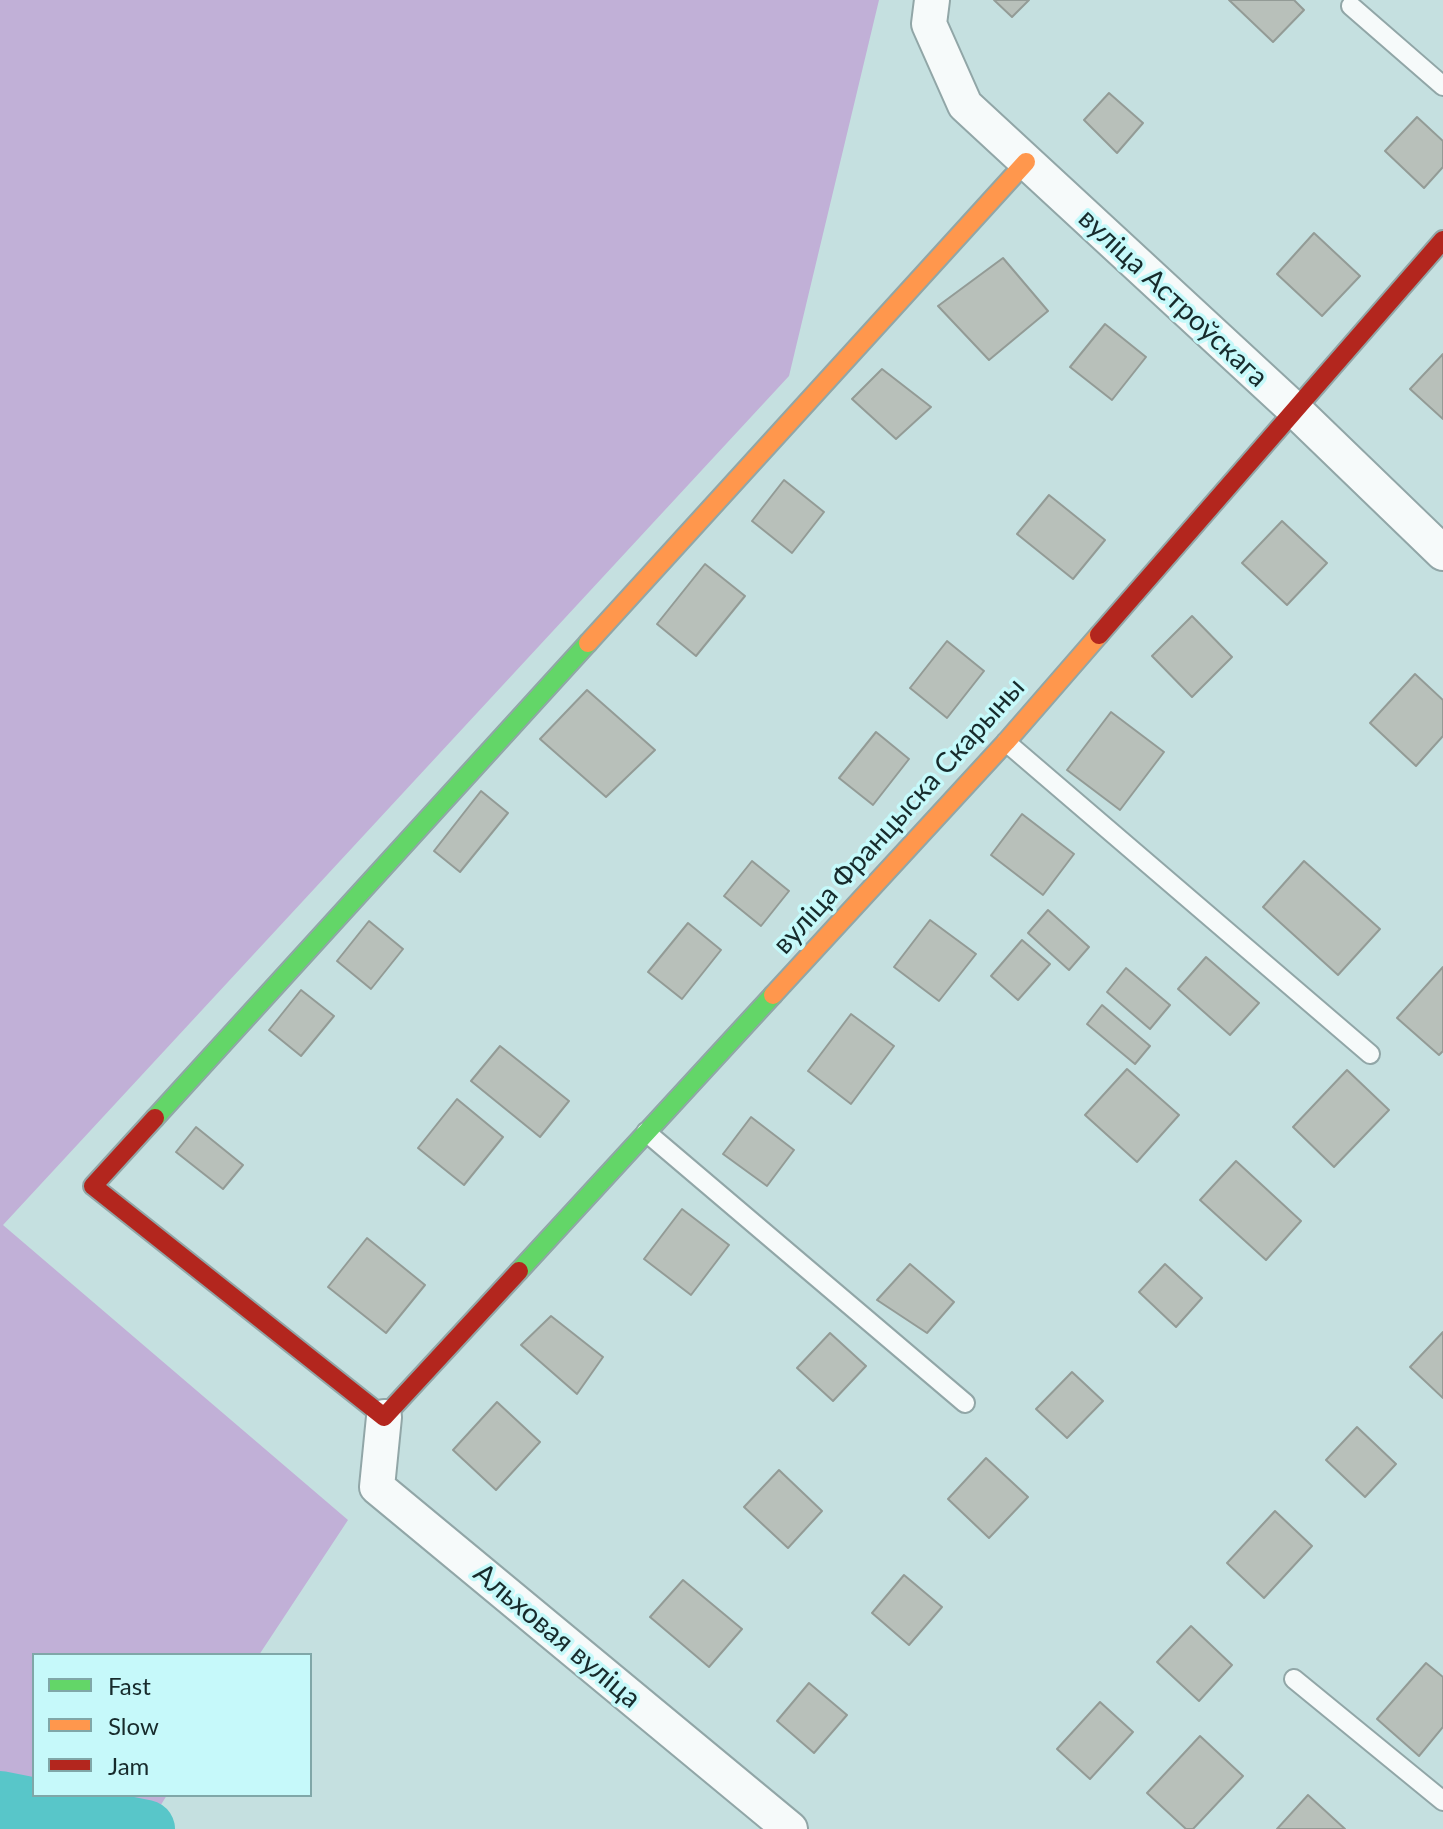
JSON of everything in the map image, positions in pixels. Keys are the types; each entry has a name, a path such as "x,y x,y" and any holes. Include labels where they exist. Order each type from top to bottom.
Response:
{"street":[{"name":"вуліца Астроўскага","path":"930,12 965,105 1295,410 1443,553"},
{"path":"384,1417 93,1186 1026,162"},
{"name":"вуліца Францыска Скарыны","path":"384,1417 1006,742 1443,240"},
{"name":"Альховая вуліца","path":"384,1417 377,1487 790,1829"}],"lane":[{"path":"1351,6 1443,86"},
{"path":"1006,742 1370,1054"},
{"path":"646,1132 965,1403"},
{"path":"1294,1679 1443,1801"}],"shaded area":[{"path":"0,0 879,0 789,376 3,1225 348,1520 260,1653 32,1653 32,1784 0,1777"},
{"path":"104,1797 166,1797 159,1808"}],"building":[{"path":"994,0 1029,0 1012,17"},
{"path":"1229,0 1294,0 1304,10 1273,42"},
{"path":"1109,93 1143,123 1117,153 1084,120"},
{"path":"1417,117 1443,141 1443,167 1424,188 1385,151"},
{"path":"1314,233 1360,276 1322,316 1277,274"},
{"path":"1003,258 1048,311 989,360 938,306"},
{"path":"1105,324 1146,357 1112,400 1070,367"},
{"path":"1443,354 1443,419 1410,389"},
{"path":"882,369 931,407 896,439 852,399"},
{"path":"784,480 824,512 792,553 752,521"},
{"path":"1049,495 1105,540 1073,579 1017,534"},
{"path":"1282,521 1327,563 1287,605 1242,563"},
{"path":"705,564 745,596 696,656 657,624"},
{"path":"1192,616 1232,657 1192,697 1152,656"},
{"path":"947,641 984,671 947,718 910,688"},
{"path":"1415,674 1443,700 1443,736 1416,766 1370,723"},
{"path":"587,690 655,750 606,797 540,739"},
{"path":"1111,712 1164,752 1120,810 1067,770"},
{"path":"876,732 909,759 873,805 839,778"},
{"path":"481,791 508,813 460,872 434,851"},
{"path":"1022,814 1074,854 1043,895 991,855"},
{"path":"752,861 789,891 761,926 724,896"},
{"path":"1304,861 1380,929 1338,975 1263,907"},
{"path":"1048,910 1089,947 1069,970 1028,933"},
{"path":"930,920 976,954 939,1001 894,967"},
{"path":"369,921 403,949 371,989 337,961"},
{"path":"688,923 721,950 682,999 648,972"},
{"path":"1022,940 1050,964 1018,1000 991,976"},
{"path":"1206,957 1259,1003 1230,1035 1178,989"},
{"path":"1443,967 1443,1051 1439,1055 1397,1018"},
{"path":"1126,968 1170,1005 1150,1029 1107,992"},
{"path":"301,990 334,1016 301,1056 269,1030"},
{"path":"1102,1005 1150,1046 1135,1064 1087,1024"},
{"path":"851,1014 894,1046 851,1104 808,1071"},
{"path":"500,1046 569,1101 540,1137 471,1081"},
{"path":"1127,1069 1179,1115 1137,1162 1085,1115"},
{"path":"1347,1070 1389,1110 1334,1167 1293,1127"},
{"path":"457,1099 503,1137 464,1185 418,1148"},
{"path":"751,1117 794,1150 767,1186 723,1154"},
{"path":"196,1127 243,1165 223,1189 176,1152"},
{"path":"1236,1161 1301,1221 1266,1260 1200,1200"},
{"path":"682,1209 729,1245 691,1295 644,1259"},
{"path":"367,1238 425,1285 386,1333 328,1287"},
{"path":"910,1264 954,1302 927,1333 877,1300"},
{"path":"1165,1264 1202,1298 1176,1327 1139,1292"},
{"path":"551,1316 603,1357 577,1394 521,1345"},
{"path":"1443,1332 1443,1398 1410,1367"},
{"path":"830,1333 866,1366 833,1401 797,1368"},
{"path":"1072,1372 1103,1401 1067,1438 1036,1409"},
{"path":"497,1402 540,1442 496,1490 453,1450"},
{"path":"1357,1427 1396,1464 1365,1497 1326,1460"},
{"path":"986,1458 1028,1497 989,1538 948,1499"},
{"path":"779,1470 822,1511 788,1548 744,1507"},
{"path":"1275,1511 1312,1546 1264,1598 1227,1563"},
{"path":"904,1575 942,1607 909,1645 872,1613"},
{"path":"683,1580 742,1629 709,1667 650,1617"},
{"path":"1191,1626 1232,1665 1199,1701 1157,1662"},
{"path":"1426,1663 1443,1677 1443,1727 1419,1756 1377,1719"},
{"path":"809,1683 847,1715 814,1753 777,1721"},
{"path":"1100,1702 1133,1732 1090,1779 1057,1749"},
{"path":"1200,1736 1243,1776 1193,1829 1186,1829 1147,1793"},
{"path":"1308,1795 1345,1829 1277,1829"}],"waterway":[{"path":"0,1800 146,1829"}],"traffic: fast":[{"path":"155,1118 588,643"},
{"path":"519,1271 773,995"}],"traffic: slow":[{"path":"588,643 1026,162"},
{"path":"773,995 1006,742 1099,635"}],"traffic: jam":[{"path":"1099,635 1443,240"},
{"path":"155,1118 93,1186 384,1417 519,1271"}]}
